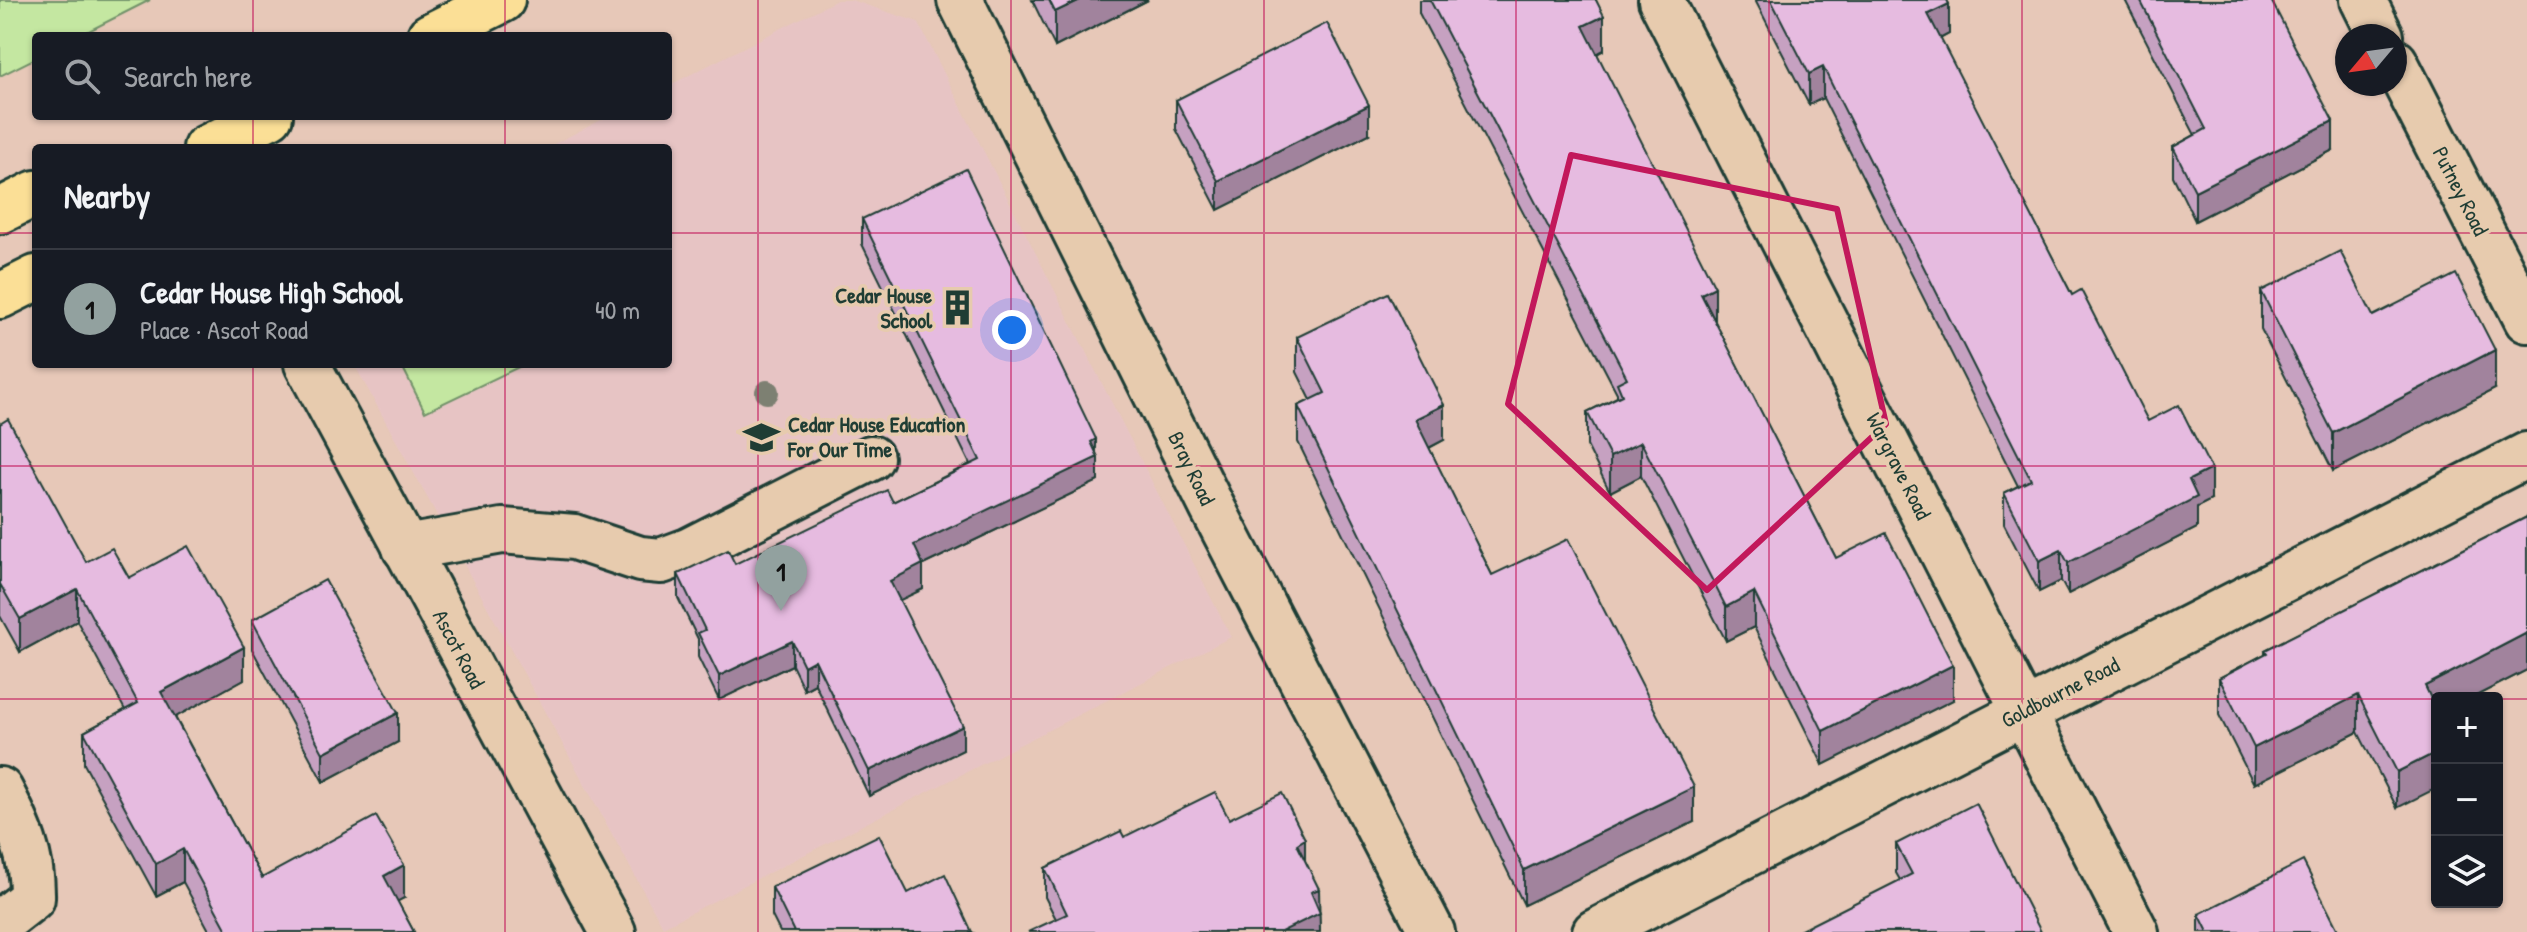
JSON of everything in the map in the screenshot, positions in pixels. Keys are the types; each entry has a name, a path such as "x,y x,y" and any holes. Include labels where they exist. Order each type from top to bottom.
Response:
{"main road":[{"path":"438,32 502,0"},
{"path":"214,144 262,120"},
{"path":"0,211 32,195"},
{"path":"0,296 32,280"}],"street":[{"name":"Bray Road","path":"960,0 1212,507 1432,932"},
{"name":"Wargrave Road","path":"1661,0 2136,932"},
{"path":"2363,0 2375,24"},
{"name":"Putney Road","path":"2407,85 2527,320"},
{"name":"Ascot Road","path":"309,368 613,932"},
{"name":"Goldbourne Road","path":"1595,932 2527,455"},
{"path":"405,548 502,531 574,537 640,559 661,561 688,551 871,458"},
{"path":"0,790 29,852 33,872 32,898 0,923"}],"highlighted area":[{"path":"1571,155 1837,209 1886,424 1707,590 1508,404"}],"shaded area":[{"name":"Cedar House Education For Our Time","path":"837,0 851,0 918,22 1231,637 663,927 356,368 672,368 672,144 554,144 601,120 672,120 672,84"}],"green space":[{"path":"0,0 150,0 87,32 32,32 32,60 0,76"},
{"path":"403,368 517,368 425,412"}],"building":[{"path":"1049,0 1080,0 1055,12"},
{"path":"1430,0 1596,0 1604,16 1583,26 1715,287 1701,294 1836,558 1886,533 1953,665 1823,731 1754,592 1726,607 1641,442 1610,457 1587,412 1622,395 1617,383 1627,378"},
{"path":"1771,0 1947,0 1949,4 1928,14 2072,295 2081,290 2148,421 2179,405 2211,469 2189,480 2197,497 2068,563 2061,550 2039,561 2004,493 2031,480 1823,67 1809,74"},
{"path":"2140,0 2271,0 2333,121 2195,191 2173,147 2206,129"},
{"path":"1327,23 1369,105 1218,181 1176,100"},
{"path":"966,169 1096,439 1091,442 1098,457 914,545 923,564 890,581 963,726 869,771 815,660 804,666 792,641 719,676 698,633 705,630 678,574 728,550 735,564 887,490 893,502 980,460 862,219"},
{"path":"2340,251 2373,316 2456,274 2495,350 2333,433 2261,291"},
{"path":"1388,293 1444,405 1415,419 1492,575 1568,539 1694,787 1524,870 1298,406 1325,393 1297,337"},
{"path":"8,419 86,562 112,548 129,578 188,546 244,647 161,692 262,878 376,816 404,865 384,876 414,932 228,932 183,849 156,864 84,732 138,703 77,589 20,619 0,584 0,424"},
{"path":"2527,517 2527,633 2425,686 2431,698 2431,755 2397,772 2358,695 2254,748 2219,678 2267,653 2265,650"},
{"path":"325,580 398,713 323,753 252,620"},
{"path":"1215,792 1229,819 1282,793 1305,839 1297,844 1319,889 1311,892 1320,913 1281,932 1028,932 1067,914 1045,868 1121,831 1124,837"},
{"path":"1976,803 2041,932 1797,932 1912,874 1896,844"},
{"path":"879,835 908,893 945,874 972,932 794,932 772,887"},
{"path":"2303,861 2339,932 2208,932 2199,914"}],"place":[{"name":"Cedar House School","path":"958,308"},
{"name":"Cedar House Education For Our Time","path":"762,437"},
{"name":"Cedar House High School","path":"781,611"}]}
